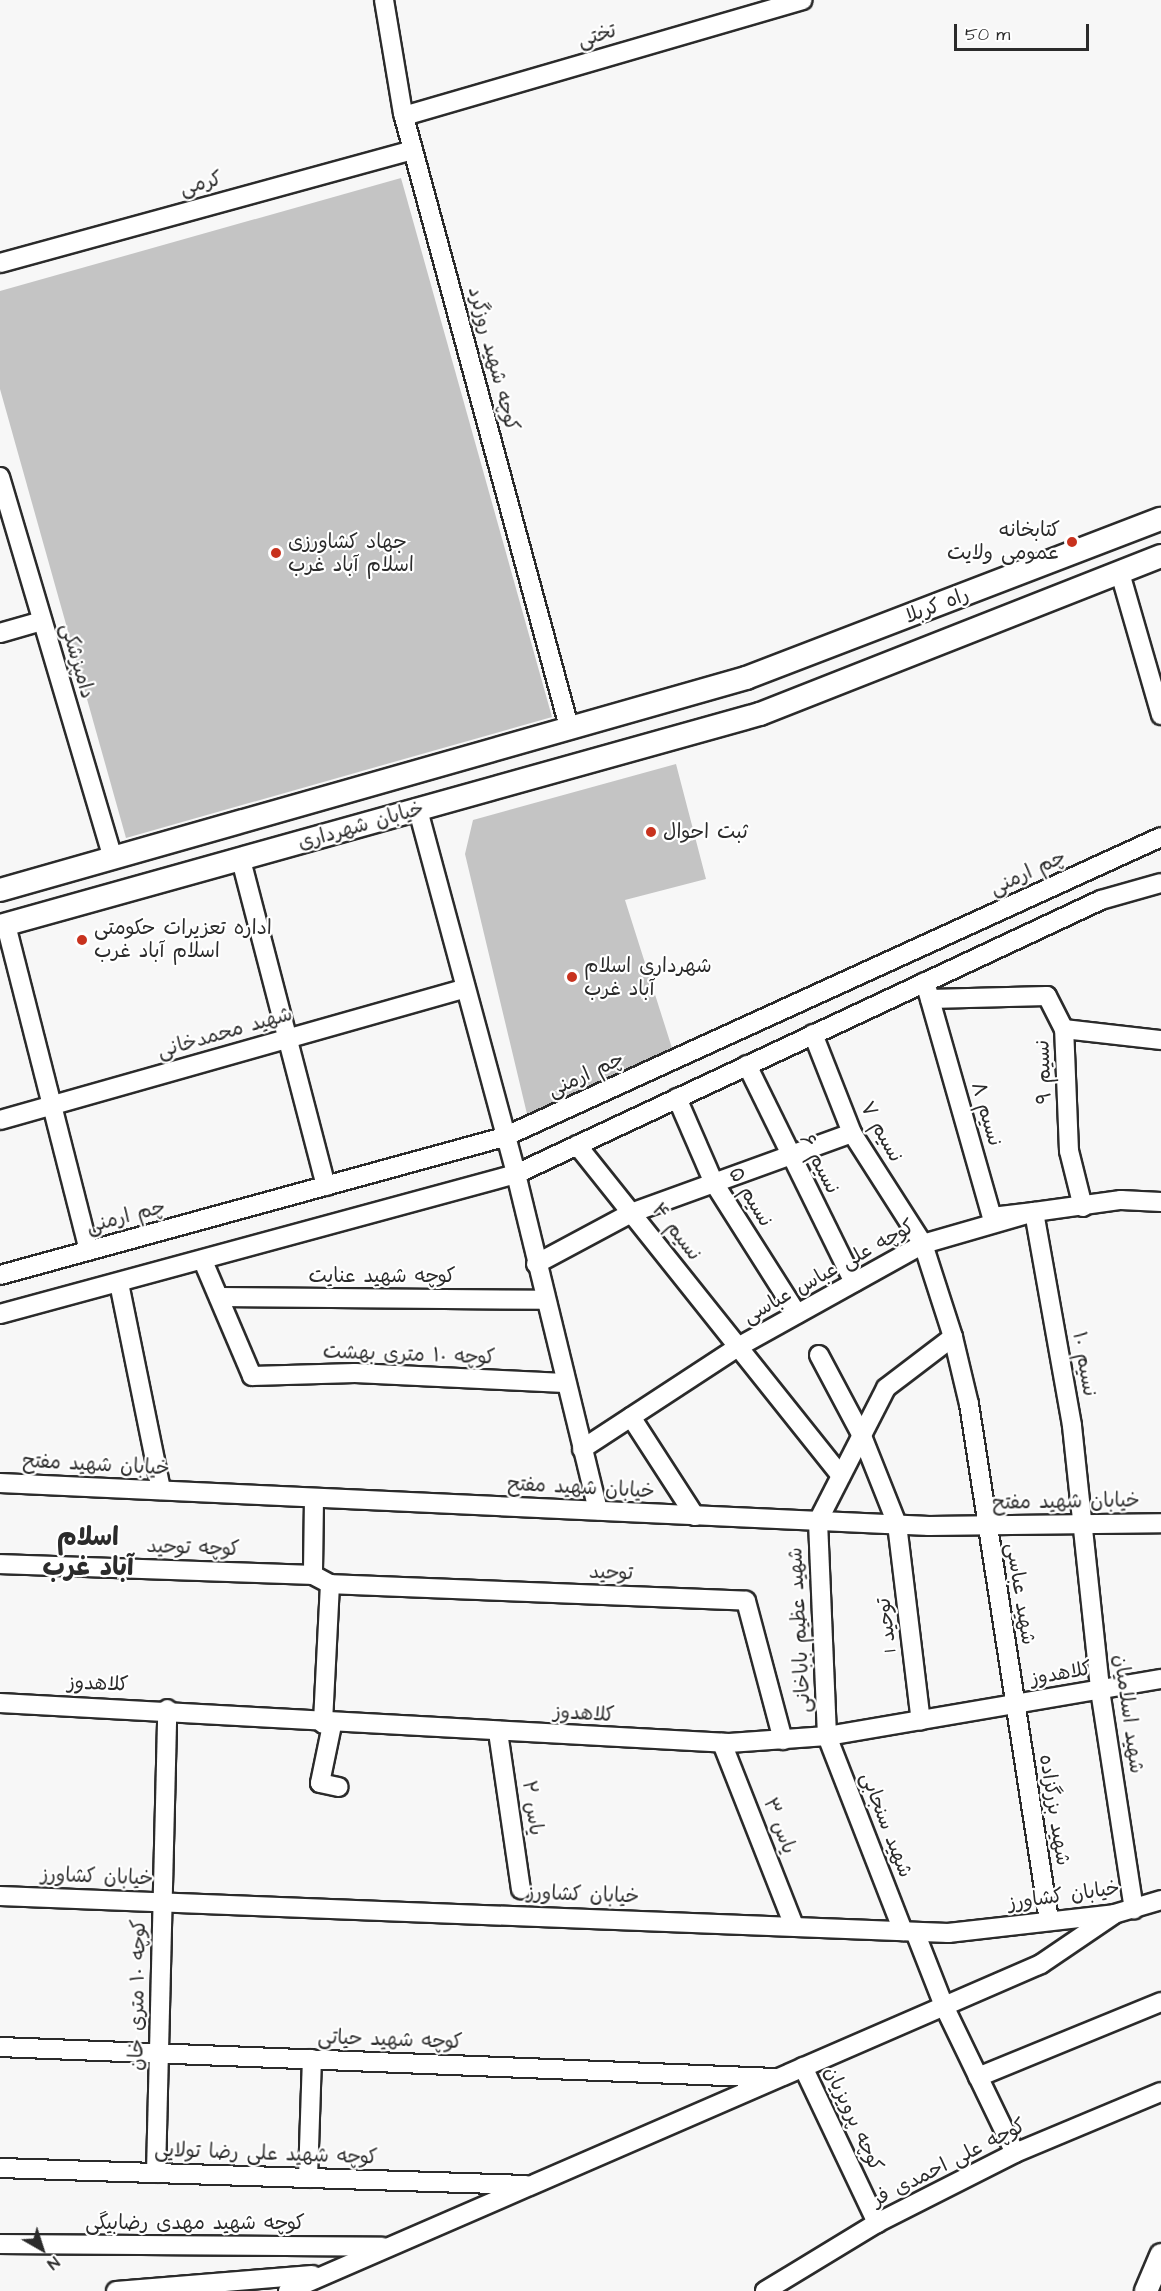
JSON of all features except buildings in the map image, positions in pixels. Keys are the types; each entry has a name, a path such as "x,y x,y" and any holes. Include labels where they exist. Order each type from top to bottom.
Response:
{"main road":[{"name":"راه کربلا","path":"711,689 789,662 1161,519"},
{"name":"راه کربلا","path":"721,725 801,698 1161,556"},
{"path":"789,662 801,698"},
{"name":"خیابان شهرداری","path":"0,890 569,727 711,689"},
{"path":"711,689 721,725"},
{"name":"خیابان شهرداری","path":"3,925 721,725"},
{"path":"1146,2291 1161,2255"}],"street":[{"name":"کوچه شهید روزگرد","path":"384,0 404,116 569,727"},
{"name":"تختی","path":"404,116 802,0"},
{"name":"کرمی","path":"0,263 413,150"},
{"name":"دامپزشکی","path":"0,477 113,858"},
{"path":"1120,573 1161,715"},
{"path":"0,633 42,621"},
{"path":"418,810 463,989 516,1174 564,1383 598,1510"},
{"name":"چم ارمنی","path":"0,1275 504,1137 1161,837"},
{"path":"241,860 326,1186"},
{"path":"0,1314 204,1261 516,1174 813,1035 927,991 1101,900 1161,884"},
{"path":"3,925 89,1251"},
{"name":"شهید محمدخانی","path":"0,1120 463,989"},
{"path":"927,991 1047,996 1064,1029"},
{"name":"نسیم ۸","path":"927,991 992,1217 1034,1212"},
{"name":"نسیم ۹","path":"1083,1208 1069,1151 1064,1029 1161,1040"},
{"name":"نسیم ۷","path":"813,1035 852,1133 923,1244 953,1337"},
{"name":"نسیم ۶","path":"747,1065 788,1156 854,1282"},
{"name":"نسیم ۵","path":"677,1098 714,1183 797,1314"},
{"path":"536,1264 631,1212 852,1133"},
{"name":"نسیم ۴","path":"577,1145 841,1476"},
{"name":"کوچه علی عباس عباسی","path":"582,1449 738,1347 923,1244 1034,1212 1083,1208 1121,1200 1161,1202"},
{"name":"نسیم ۱۰","path":"1034,1212 1072,1426 1082,1524"},
{"path":"204,1261 219,1297"},
{"path":"119,1283 161,1490"},
{"name":"کوچه شهید عنایت","path":"219,1297 545,1300"},
{"name":"کوچه ۱۰ متری بهشت","path":"219,1297 252,1376 355,1373 564,1383"},
{"path":"818,1521 886,1388 953,1337"},
{"name":"شهید عباسی","path":"953,1337 1016,1705"},
{"name":"توحید 1","path":"819,1355 862,1436 897,1524 921,1721"},
{"path":"631,1417 695,1516"},
{"name":"خیابان شهید مفتح","path":"0,1483 897,1524 987,1526 1161,1523"},
{"path":"314,1499 313,1575 330,1584 328,1724 320,1783 339,1787"},
{"name":"شهید عظیم باباخانی","path":"818,1521 827,1736"},
{"name":"شهید اسلامیان","path":"1082,1524 1100,1690 1134,1909"},
{"name":"کوچه توحید","path":"0,1564 313,1575"},
{"name":"توحید","path":"330,1584 746,1601 783,1740"},
{"name":"کلاهدوز","path":"0,1702 167,1709 328,1724 722,1743 827,1736 1161,1679"},
{"name":"شهید بزرگزاده","path":"1016,1705 1049,1921"},
{"name":"کوچه ۱۰ متری خان","path":"156,2173 167,1709"},
{"name":"یاس ۲","path":"498,1732 521,1889"},
{"name":"شهید سنجابی","path":"827,1736 909,1931 1015,2153"},
{"name":"یاس ۳","path":"722,1743 794,1926"},
{"name":"خیابان کشاورز","path":"0,1896 948,1933 1114,1914 1161,1900"},
{"path":"288,2291 1041,1964 1114,1914"},
{"path":"978,2077 1161,2002"},
{"name":"کوچه شهید حیاتی","path":"0,2047 779,2078"},
{"path":"308,2178 312,2059"},
{"name":"کوچه پرویزیان","path":"803,2067 877,2223"},
{"name":"کوچه علی احمدی فر","path":"765,2291 877,2223 1015,2153 1161,2092"},
{"name":"کوچه شهید علی رضا تولایی","path":"0,2168 531,2186"},
{"name":"کوچه شهید مهدی رضابیگی","path":"0,2244 390,2247"},
{"path":"116,2291 328,2274"}],"place":[{"name":"کتابخانه عمومی ولایت","path":"1072,542"},
{"name":"جهاد کشاورزی اسلام آباد غرب","path":"276,553"},
{"name":"ثبت احوال","path":"651,832"},
{"name":"اداره تعزیرات حکومتی اسلام آباد غرب","path":"82,940"},
{"name":"شهرداری اسلام آباد غرب","path":"572,977"}],"district":[{"name":"اسلام آباد غرب","path":"88,1552"}]}
